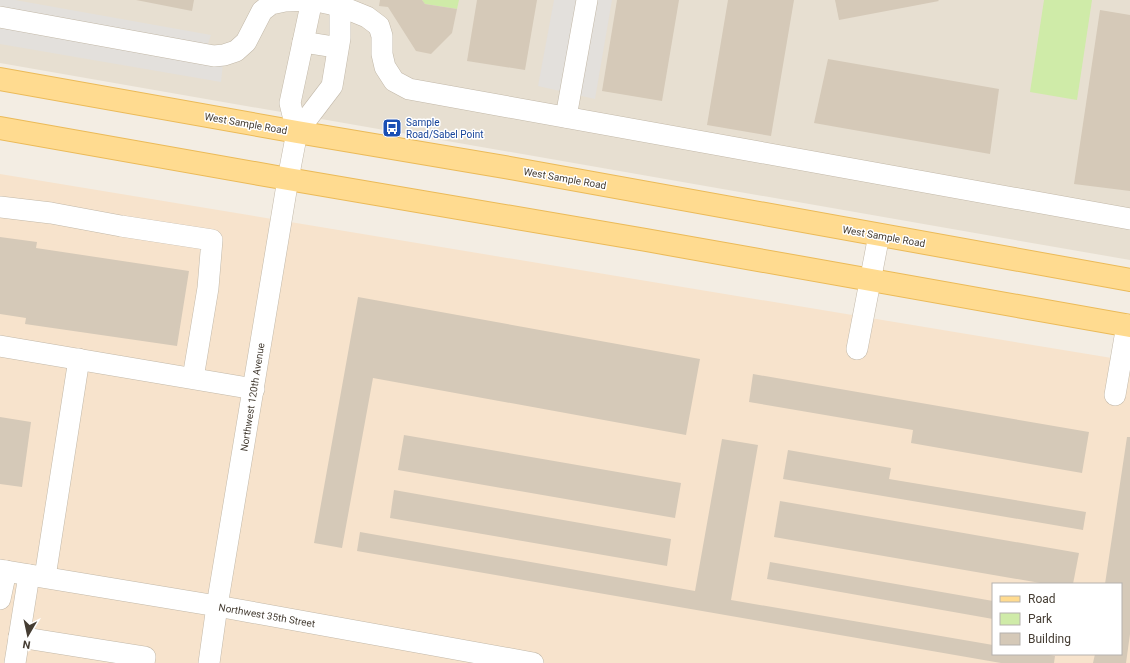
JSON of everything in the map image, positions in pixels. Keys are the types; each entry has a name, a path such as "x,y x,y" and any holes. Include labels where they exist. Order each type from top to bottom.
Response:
{"main road":[{"name":"West Sample Road","path":"0,79 510,168 1130,280"},
{"path":"0,128 646,240 1128,326"}],"street":[{"path":"297,132 290,103 312,0"},
{"path":"0,17 214,56 224,55 236,51 246,42 262,11 271,4 284,1 312,0 340,6 367,17 379,26 382,36 382,54 385,67 394,81 409,89 1130,219"},
{"path":"566,117 587,0"},
{"path":"322,99 321,85 328,46 340,6"},
{"path":"297,132 332,86 340,38 340,6"},
{"path":"303,42 328,46"},
{"name":"Northwest 120th Avenue","path":"209,663 217,606 297,132"},
{"path":"0,207 51,212 121,226 212,240 208,288 193,378"},
{"path":"857,349 879,235"},
{"path":"1115,395 1128,326"},
{"path":"0,346 254,389"},
{"path":"15,663 20,637 37,576 79,359"},
{"path":"0,599 3,570"},
{"name":"Northwest 35th Street","path":"3,570 217,606 478,658 533,663"},
{"path":"20,637 145,657 144,663"}],"shaded area":[{"path":"0,0 1130,0 1130,260 0,63"},
{"path":"0,0 15,0 211,35 207,47 224,55 221,82 0,44"},
{"path":"554,0 612,0 595,99 538,86"},
{"path":"0,174 1130,361 1130,663 0,663"}],"green space":[{"path":"422,0 459,0 457,9 425,4"},
{"path":"1044,0 1092,0 1077,100 1030,92"}],"building":[{"path":"136,0 194,0 192,11"},
{"path":"380,0 422,0 425,4 457,9 452,33 431,54 416,51 388,7 379,6"},
{"path":"477,0 537,0 525,70 467,61"},
{"path":"617,0 679,0 662,101 602,91"},
{"path":"728,0 794,0 771,136 707,125"},
{"path":"835,0 938,0 939,1 839,20"},
{"path":"1100,10 1130,15 1130,191 1074,184"},
{"path":"828,59 999,89 990,154 814,123"},
{"path":"0,237 37,242 36,248 189,271 177,346 25,324 26,318 0,314"},
{"path":"358,297 700,359 686,435 373,378 342,548 314,543"},
{"path":"753,374 1089,432 1082,473 911,443 913,430 749,402"},
{"path":"0,417 31,422 22,487 0,484"},
{"path":"404,435 681,483 675,518 398,470"},
{"path":"1127,437 1130,437 1130,634 1126,663 1093,663 1095,655 1122,655 1122,583 1105,583"},
{"path":"722,439 758,445 731,600 992,645 992,655 1055,656 1054,663 1001,663 357,551 360,532 695,591"},
{"path":"788,450 891,468 889,479 1086,512 1083,530 783,479"},
{"path":"394,490 671,539 667,566 390,518"},
{"path":"780,501 1079,553 1073,583 1040,583 774,537"},
{"path":"770,562 992,601 992,619 767,579"}],"place":[{"name":"Sample Road/Sabel Point","path":"392,128"}]}
